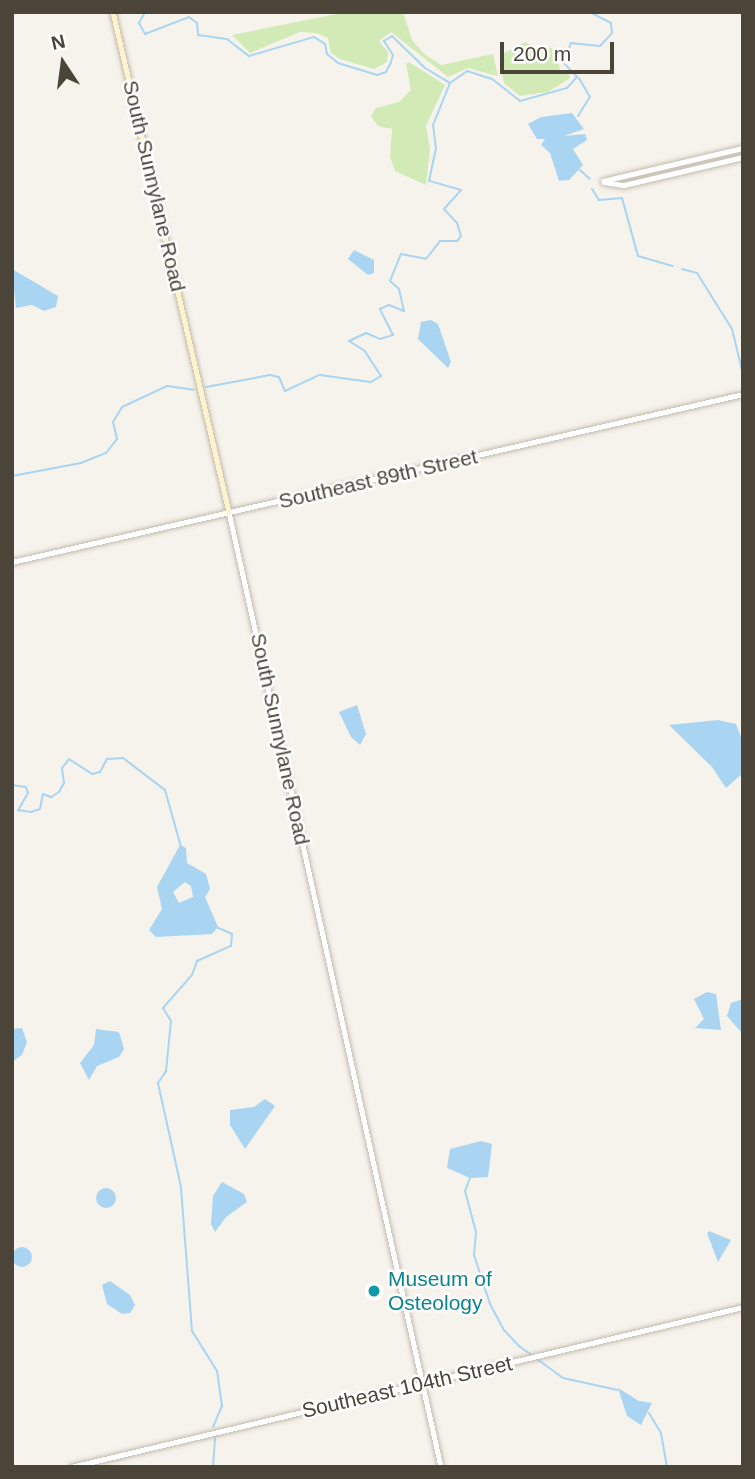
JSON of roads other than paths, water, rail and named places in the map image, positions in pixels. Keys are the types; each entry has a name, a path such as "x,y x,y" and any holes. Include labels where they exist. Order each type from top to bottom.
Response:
{"main road":[{"name":"South Sunnylane Road","path":"113,12 229,512"}],"street":[{"path":"743,148 603,181 624,185 743,158"},
{"name":"Southeast 89th Street","path":"12,562 743,394"},
{"name":"South Sunnylane Road","path":"229,512 441,1467"},
{"name":"Southeast 104th Street","path":"71,1467 743,1307"}],"water":[{"path":"572,113 584,129 564,136 585,134 587,140 573,149 583,165 569,180 559,181 550,153 541,145 545,139 537,139 528,124 541,117"},
{"path":"354,250 374,260 374,273 368,275 348,259"},
{"path":"12,269 58,296 56,307 44,311 32,305 16,308"},
{"path":"431,320 438,324 451,362 448,368 418,339 421,322"},
{"path":"357,705 366,734 360,745 351,737 339,712"},
{"path":"718,720 736,724 743,742 743,773 726,788 712,767 669,725"},
{"path":"180,845 186,848 187,863 206,874 210,889 205,897 218,927 212,934 156,937 149,930 162,909 157,887","holes":["185,882 191,886 193,897 179,903 173,892"]},
{"path":"707,992 716,994 721,1030 695,1028 704,1019 694,999"},
{"path":"743,999 742,1033 727,1016 731,1003"},
{"path":"22,1028 27,1042 22,1055 12,1062 12,1029"},
{"path":"96,1029 119,1032 124,1049 119,1057 97,1066 89,1080 80,1063 94,1045"},
{"path":"265,1099 275,1106 245,1149 230,1125 230,1110 254,1107"},
{"path":"481,1141 492,1144 488,1177 470,1178 447,1168 450,1149"},
{"path":"222,1182 244,1194 247,1202 226,1217 215,1232 211,1224 213,1196"},
{"path":"106,1188 113,1191 116,1198 113,1205 106,1208 99,1205 96,1198 99,1191"},
{"path":"709,1231 731,1240 718,1262 707,1233"},
{"path":"22,1247 29,1250 32,1257 29,1264 22,1267 15,1264 12,1257 15,1250"},
{"path":"110,1281 130,1295 135,1305 130,1313 122,1314 107,1304 102,1285"},
{"path":"618,1388 639,1401 652,1403 641,1425 627,1416"}],"waterway":[{"path":"145,12 139,23 145,34 189,17 197,23 198,35 227,39 249,56 314,37 325,44 327,54 338,63 377,75 386,72 391,62 393,55 384,41 392,36 425,68 450,83"},
{"path":"206,387 270,375 279,377 285,391 320,375 371,382 381,376 365,351 349,341 366,333 380,339 393,335 380,309 389,305 404,311 399,289 390,281 401,254 426,259 440,241 457,241 461,236 457,223 444,209 461,190 429,181 436,149 433,125 450,83 467,71 492,79 520,101 567,88 577,77 564,63 571,43 600,46 612,33 611,23 589,12"},
{"path":"578,116 590,97 579,78"},
{"path":"580,170 590,179"},
{"path":"592,189 599,200 622,198 638,256 673,266"},
{"path":"682,269 697,273 732,329 743,374"},
{"path":"12,476 81,463 106,453 117,439 113,422 122,407 167,386 194,390"},
{"path":"12,785 26,787 28,793 18,810 31,812 40,809 43,794 51,797 59,792 64,783 62,768 69,759 92,774 100,772 107,759 123,758 165,790 181,847"},
{"path":"213,1427 222,1406 217,1371 192,1331 181,1187 158,1083 166,1071 171,1021 163,1008 192,975 197,961 231,946 232,934 216,927"},
{"path":"470,1178 465,1191 476,1232 474,1255 490,1304 504,1330 519,1346 563,1378 618,1390"},
{"path":"649,1413 661,1433 667,1467"},
{"path":"213,1467 215,1437"}],"place":[{"name":"Museum of Osteology","path":"374,1291"}]}
